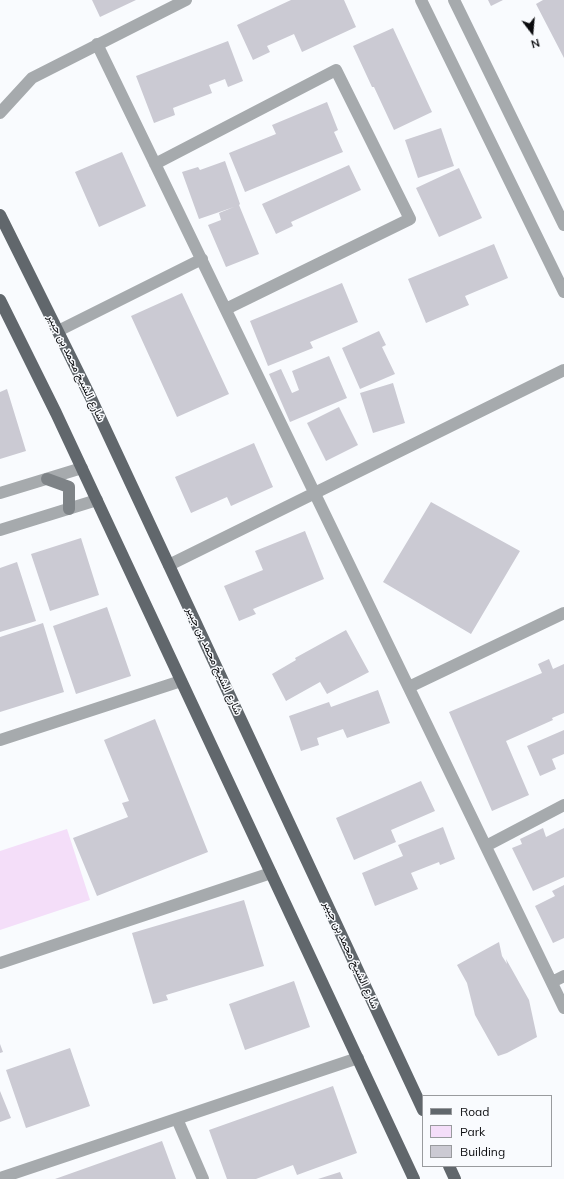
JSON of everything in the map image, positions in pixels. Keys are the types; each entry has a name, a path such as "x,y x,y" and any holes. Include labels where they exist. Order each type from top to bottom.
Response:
{"main road":[{"name":"شارع الشيخ محمد بن جبير","path":"0,215 90,396 422,1108"},
{"path":"0,300 82,468 414,1179"},
{"path":"47,478 69,487 69,509"},
{"path":"449,1167 455,1179"}],"street":[{"path":"0,113 32,78 186,0"},
{"path":"421,0 564,292"},
{"path":"454,0 564,225"},
{"path":"97,44 564,1008"},
{"path":"155,164 336,70 410,219 226,309"},
{"path":"58,331 202,259"},
{"path":"169,565 564,370"},
{"path":"0,493 82,468"},
{"path":"0,530 97,500"},
{"path":"409,687 564,613"},
{"path":"0,740 181,681"},
{"path":"486,846 564,805"},
{"path":"0,963 271,872"},
{"path":"552,982 564,976"},
{"path":"0,1178 358,1058"},
{"path":"177,1119 203,1179"}],"green space":[{"path":"67,829 90,900 0,930 0,851"}],"building":[{"path":"92,0 136,0 100,17"},
{"path":"291,0 344,0 356,27 302,52 294,34 267,46 270,52 253,60 237,25"},
{"path":"488,0 503,0 491,6"},
{"path":"543,0 564,0 564,58 536,4"},
{"path":"393,28 432,112 394,130 353,46"},
{"path":"228,41 243,81 228,87 225,79 209,85 212,93 173,108 175,115 154,123 136,76"},
{"path":"327,102 338,130 334,132 343,152 245,192 229,153 276,134 272,125"},
{"path":"441,128 454,166 418,178 405,140"},
{"path":"122,152 146,206 99,227 75,172"},
{"path":"225,161 240,204 239,205 259,254 226,267 208,225 221,220 219,213 234,207 199,219 182,172 198,167 200,170"},
{"path":"349,165 361,190 291,222 293,226 276,234 262,204"},
{"path":"459,168 482,218 439,237 416,188"},
{"path":"494,244 508,278 465,296 469,305 426,323 408,279"},
{"path":"342,283 358,322 310,342 313,348 268,366 250,321"},
{"path":"182,293 229,394 177,417 131,316"},
{"path":"379,331 386,345 382,347 395,374 360,389 342,348"},
{"path":"329,356 347,398 290,422 269,374 281,369 292,393 299,390 292,371"},
{"path":"393,383 405,423 373,433 360,393"},
{"path":"7,389 26,451 0,459 0,392"},
{"path":"339,407 358,445 326,461 307,423"},
{"path":"254,443 273,487 231,506 227,497 191,513 175,477"},
{"path":"431,502 520,551 471,634 383,582"},
{"path":"305,531 324,579 253,609 256,614 239,621 224,586 263,570 255,551"},
{"path":"81,538 99,595 50,611 31,554"},
{"path":"17,562 36,621 0,632 0,568"},
{"path":"107,607 131,676 76,694 53,626"},
{"path":"43,623 64,692 0,712 0,637"},
{"path":"346,630 369,672 327,694 320,682 286,701 272,674 296,660 295,658"},
{"path":"549,659 553,669 564,664 564,713 552,718 553,720 506,741 529,795 492,811 449,712 542,673 538,664"},
{"path":"378,690 390,723 347,738 343,729 317,738 319,745 301,751 289,716 329,702 331,707"},
{"path":"155,719 208,852 97,896 73,838 128,817 122,803 129,801 104,740"},
{"path":"564,730 564,754 552,759 556,769 540,776 527,746"},
{"path":"421,781 435,811 391,830 396,842 354,860 336,818"},
{"path":"443,827 455,859 440,865 439,862 411,873 418,889 375,906 362,873 403,856 398,845"},
{"path":"543,828 546,837 564,828 564,877 533,891 512,848 522,844 520,839"},
{"path":"564,885 564,938 553,943 535,906 555,896 552,891"},
{"path":"244,900 264,966 166,995 168,1000 153,1004 132,933"},
{"path":"499,942 502,956 507,964 506,959 529,1000 537,1037 507,1053 498,1056 475,1015 467,983 457,965"},
{"path":"294,981 310,1027 245,1050 229,1004"},
{"path":"0,1044 3,1052 0,1053"},
{"path":"70,1048 90,1106 26,1128 6,1070"},
{"path":"333,1086 357,1153 297,1175 293,1165 256,1179 227,1179 209,1130"},
{"path":"0,1091 11,1118 0,1122"},
{"path":"162,1141 176,1179 55,1179"},
{"path":"340,1172 343,1179 318,1179"}]}
